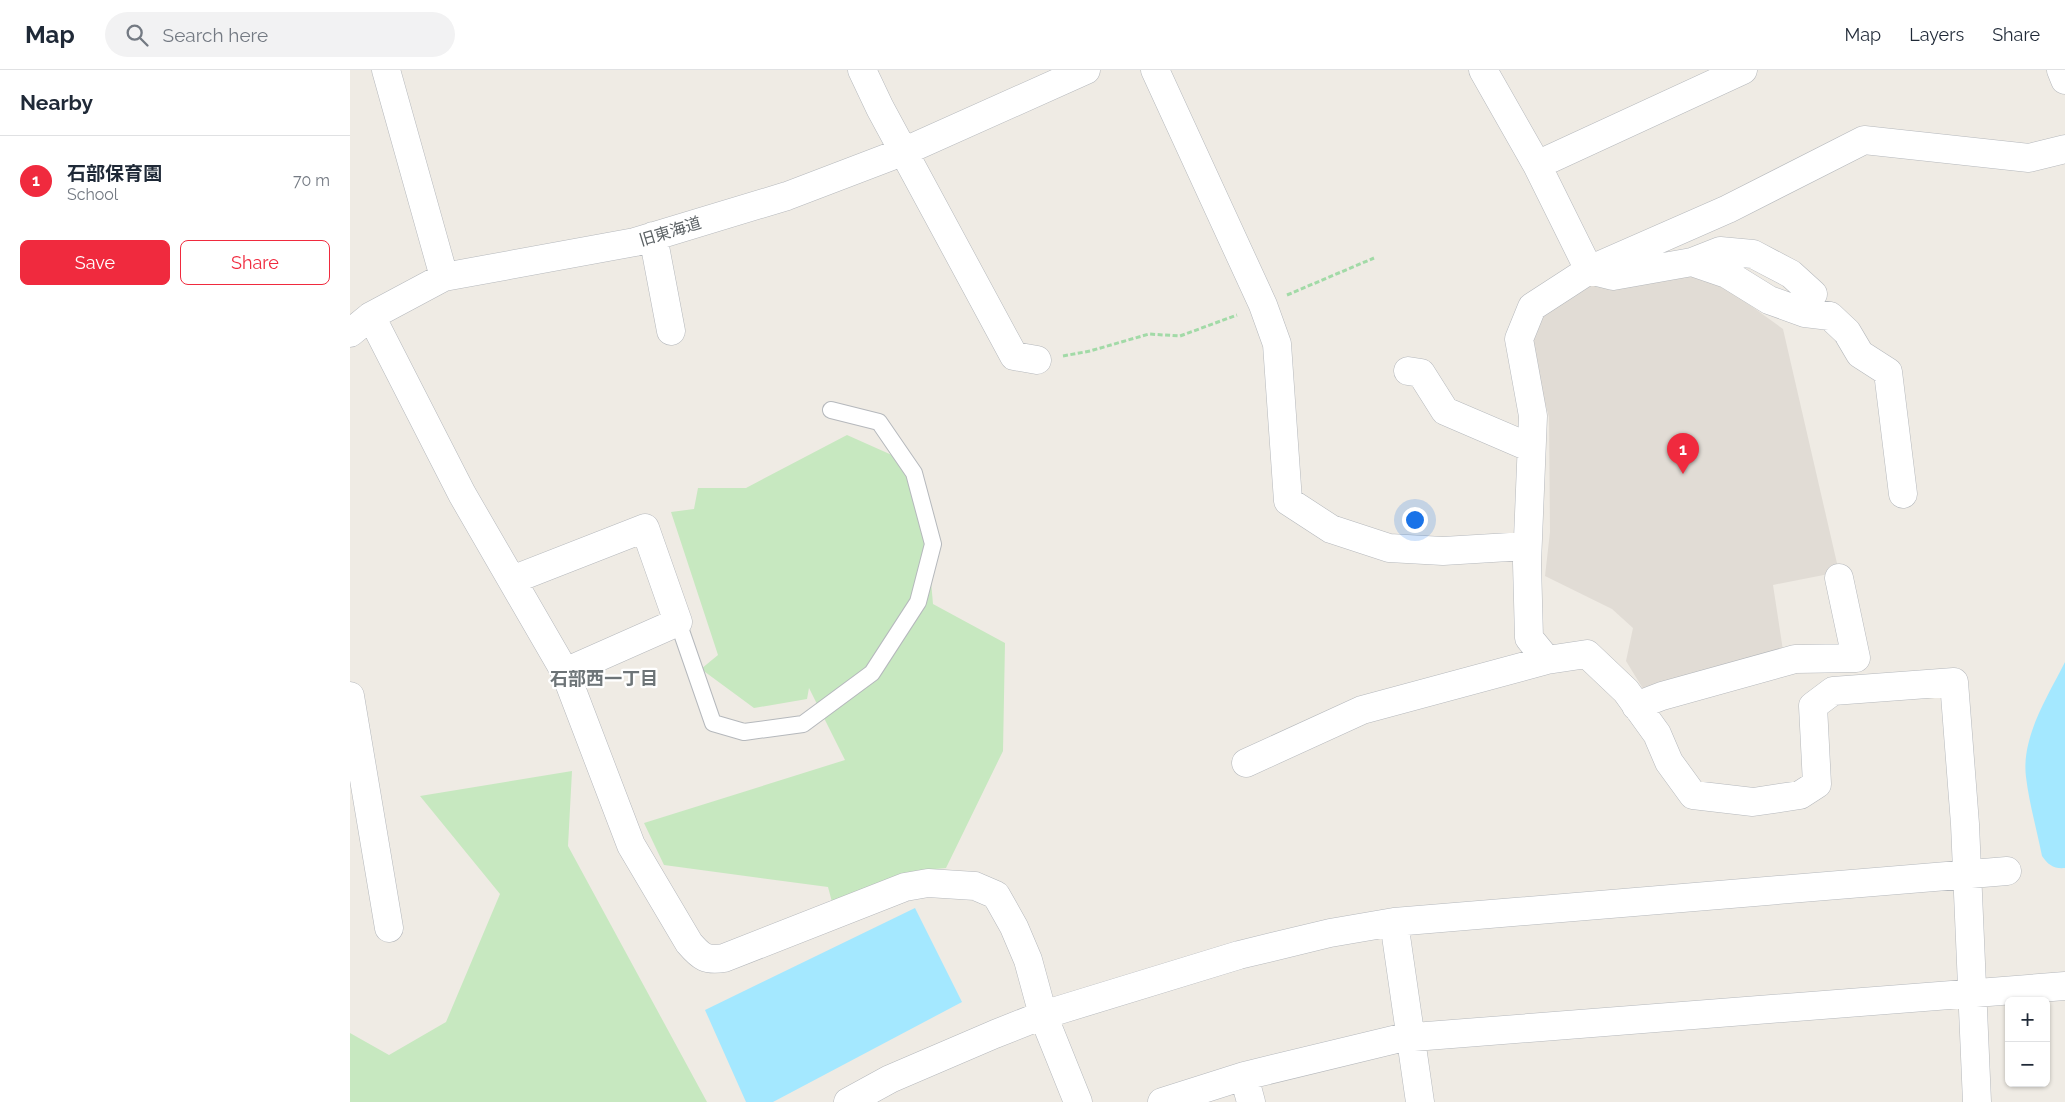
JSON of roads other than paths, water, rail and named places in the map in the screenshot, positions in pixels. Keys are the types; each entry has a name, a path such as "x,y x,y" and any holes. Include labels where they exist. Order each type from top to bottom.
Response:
{"street":[{"path":"386,70 444,277"},
{"path":"862,70 1014,356 1038,360"},
{"name":"旧東海道","path":"350,333 371,316 444,277 635,242 787,196 905,152 1086,70"},
{"path":"1156,70 1263,305 1277,344 1288,501 1331,529 1390,548 1443,551 1528,546"},
{"path":"1484,70 1537,165 1589,270 1613,276 1692,262 1720,251 1753,254 1791,274 1813,294"},
{"path":"1537,165 1743,70"},
{"path":"2060,70 2065,80"},
{"path":"1547,660 1529,638 1528,546 1533,416 1518,339 1532,307 1589,270 1728,208 1864,140 2029,158 2065,149"},
{"path":"653,236 671,332"},
{"path":"1692,262 1727,274 1769,300 1805,313 1830,316 1848,332 1860,354 1888,372 1903,494"},
{"path":"371,316 462,494 565,672 631,845 689,943 699,954 711,960 724,958 905,888 928,883 975,886 996,895 1014,927 1028,960 1044,1015 1078,1102"},
{"path":"1408,371 1421,373 1446,411 1531,448"},
{"path":"512,580 645,528 678,622 565,672"},
{"path":"1636,706 1662,696 1796,659 1856,658 1839,578"},
{"path":"1246,763 1362,710 1547,660 1587,654 1626,691 1657,734 1669,762 1693,795 1753,802 1800,795 1817,784 1814,706 1833,691 1954,682 1966,824 1977,1102"},
{"path":"350,696 389,928"},
{"path":"848,1102 890,1079 1044,1015 1239,955 1330,933 1394,922 2007,871"},
{"path":"1394,922 1420,1102"},
{"path":"1162,1102 1244,1076 1410,1038 2065,986"},
{"path":"1244,1076 1251,1102"}],"lane":[{"path":"678,622 713,724 744,732 803,724 872,673 918,602 933,544 914,473 879,422 831,410"}],"water":[{"path":"2065,662 2065,868 2058,868 2052,866 2042,856 2029,797 2026,762 2028,747 2037,717"},
{"path":"915,908 962,1002 773,1102 746,1102 705,1010"}],"place":[{"name":"石部保育園","path":"1683,474"}],"district":[{"name":"石部西一丁目","path":"604,679"}]}
